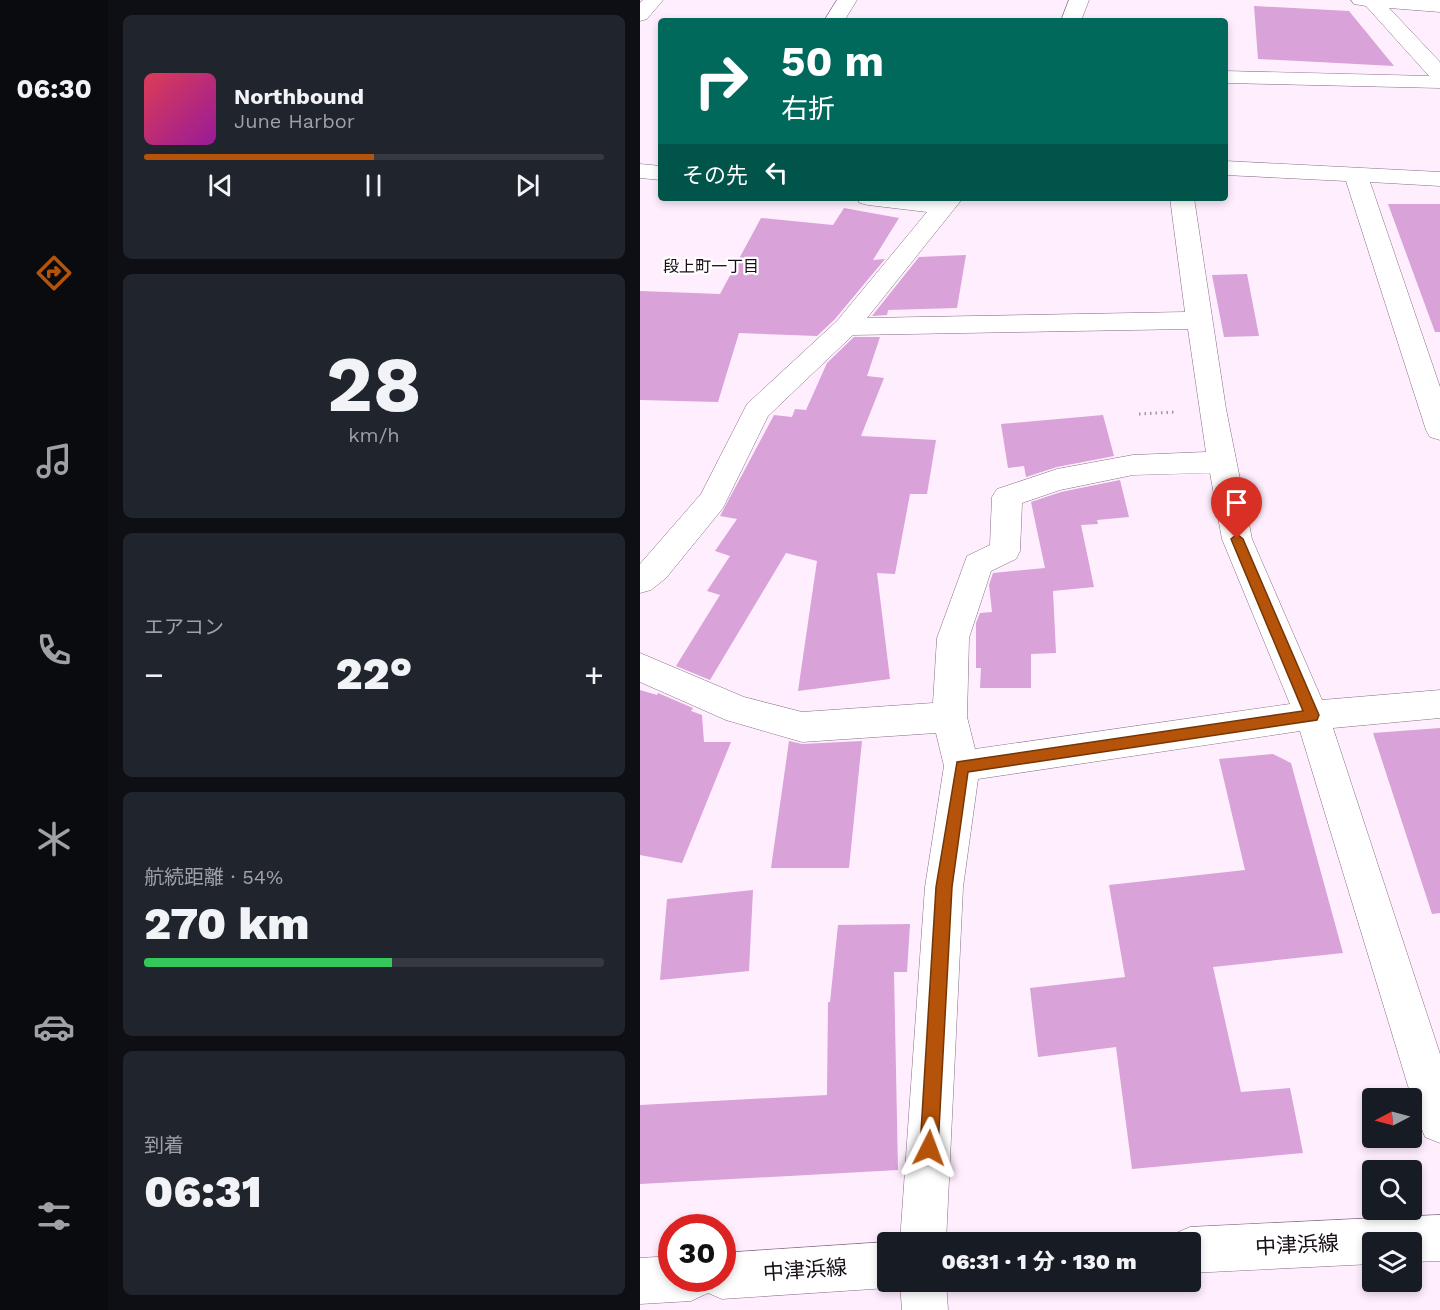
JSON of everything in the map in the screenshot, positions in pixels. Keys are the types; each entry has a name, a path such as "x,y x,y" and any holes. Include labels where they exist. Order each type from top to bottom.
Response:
{"street":[{"path":"640,15 653,0"},
{"path":"836,18 847,0"},
{"path":"1071,18 1079,0"},
{"path":"1366,0 1440,6"},
{"path":"1366,0 1440,75"},
{"path":"1228,77 1440,82"},
{"path":"1228,168 1440,179"},
{"path":"1356,176 1440,430"},
{"path":"915,201 947,203"},
{"path":"1182,201 1221,462 1237,539 1312,715 1440,1122"},
{"path":"640,581 655,569 713,500 757,411 846,327 947,203"},
{"path":"846,327 1199,320"},
{"path":"925,1232 944,887 962,766 950,717 953,638 978,564 1005,551 1007,497 1057,480 1133,465 1221,462"},
{"path":"640,667 738,710 802,727 950,717"},
{"path":"962,766 1312,715 1440,704"},
{"name":"中津浜線","path":"1201,1249 1440,1238"},
{"name":"中津浜線","path":"736,1275 877,1266"},
{"path":"640,1281 658,1280"},
{"path":"924,1292 925,1310"}],"building":[{"path":"1254,6 1349,11 1394,66 1258,59"},
{"path":"1388,204 1440,204 1440,332 1435,332"},
{"path":"844,208 899,218 873,260 885,259 835,319 817,336 739,333 718,402 640,400 640,291 720,294 761,218 833,225"},
{"path":"966,255 957,308 888,310 887,315 872,316 919,257"},
{"path":"1247,274 1259,336 1224,337 1212,275"},
{"path":"854,337 880,337 867,376 884,378 861,436 936,440 927,494 910,494 895,574 877,573 890,679 798,691 817,561 786,553 710,680 676,666 720,595 707,591 730,556 715,551 737,519 720,516 774,415 792,417 795,409 806,410 827,363"},
{"path":"1103,415 1114,456 1057,467 1026,477 1024,466 1008,468 1001,424"},
{"path":"1120,480 1129,517 1097,520 1098,524 1081,525 1094,587 1053,591 1056,653 1031,654 1031,688 980,688 981,668 976,668 976,623 980,613 992,612 989,585 993,573 1045,568 1031,502 1061,492"},
{"path":"640,690 657,695 658,693 693,708 691,711 702,715 704,742 731,742 682,863 640,855"},
{"path":"1440,728 1440,913 1432,914 1373,733"},
{"path":"789,741 802,744 862,741 849,868 771,868"},
{"path":"1273,754 1291,763 1343,953 1213,967 1241,1092 1290,1088 1303,1153 1132,1169 1116,1047 1038,1057 1030,988 1125,977 1109,885 1245,870 1219,759"},
{"path":"753,890 749,971 660,980 667,899"},
{"path":"910,924 907,972 894,972 898,1170 640,1184 640,1105 827,1095 828,1002 830,1002 838,925"}],"district":[{"name":"段上町一丁目","path":"711,266"}],"route":[{"path":"929,1148 944,887 962,766 1312,715 1237,539"}]}
